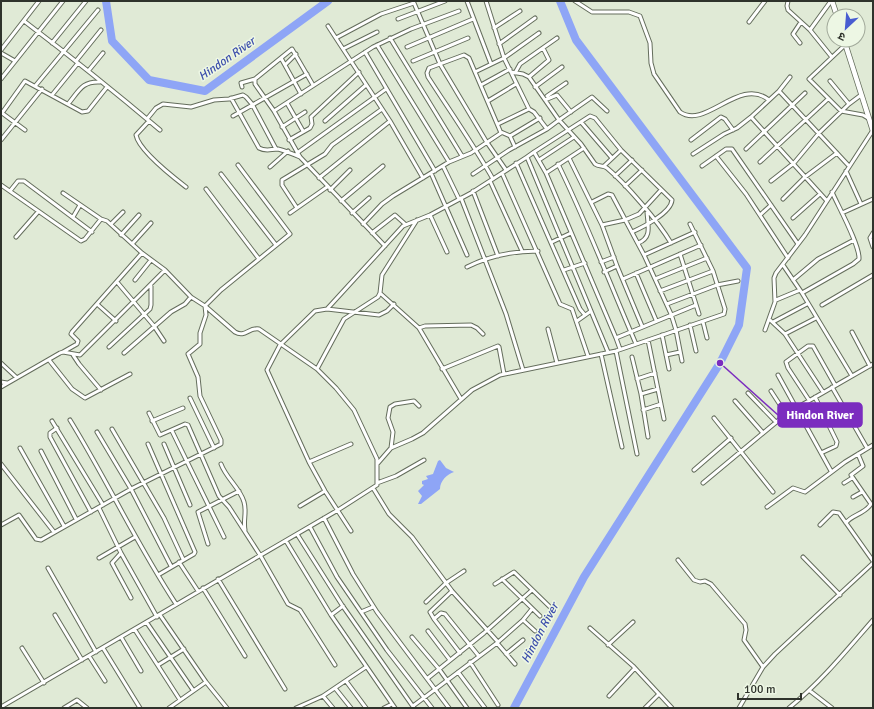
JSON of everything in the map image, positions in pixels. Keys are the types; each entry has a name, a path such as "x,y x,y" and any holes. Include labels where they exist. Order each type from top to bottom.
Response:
{"street":[{"path":"15,61 1,51 39,1"},
{"path":"1,79 63,1"},
{"path":"52,43 86,1"},
{"path":"398,19 445,1"},
{"path":"466,1 491,64"},
{"path":"486,1 504,58 512,72 516,84 529,110 532,110 540,118 547,129"},
{"path":"575,1 592,12 629,12 640,16 650,43 651,63 654,74 680,112 685,115 699,114 750,93 763,96 769,100"},
{"path":"748,22 765,1"},
{"path":"788,1 788,10 810,30 831,56"},
{"path":"810,30 832,1"},
{"path":"336,38 381,14 412,3 416,4 440,64 497,159 506,170"},
{"path":"36,85 98,10"},
{"path":"274,111 377,45 390,38 459,11"},
{"path":"494,28 520,11"},
{"path":"499,44 535,18"},
{"path":"407,47 473,19"},
{"path":"24,21 88,70 100,82 160,130"},
{"path":"800,43 792,34 801,22"},
{"path":"328,26 390,121 423,178"},
{"path":"52,95 101,30"},
{"path":"344,49 378,32"},
{"path":"475,72 504,58 539,33"},
{"path":"390,38 462,156"},
{"path":"413,61 468,38"},
{"path":"481,85 512,72 520,64 557,38"},
{"path":"377,45 449,162"},
{"path":"529,78 549,60 543,48"},
{"path":"839,48 809,79 841,111 863,115 870,119"},
{"path":"765,330 776,300 774,278 827,201 873,130 847,48"},
{"path":"242,87 241,83 255,79 290,50 294,51 314,85"},
{"path":"365,52 435,171"},
{"path":"88,70 102,53"},
{"path":"285,65 296,54"},
{"path":"515,147 510,136 501,132 468,55 429,68 426,73 486,166 522,251"},
{"path":"281,58 301,94"},
{"path":"535,87 562,68"},
{"path":"289,140 312,126 311,117 359,72"},
{"path":"512,72 523,74 529,78 559,120 584,148 595,164 604,166 625,186 654,220 671,243"},
{"path":"233,116 307,74"},
{"path":"693,154 724,134 733,130 751,117 779,91 790,77"},
{"path":"255,79 255,84 274,111 289,140 307,166 385,246"},
{"path":"24,130 14,124 2,113 25,81 36,85 85,112 107,87"},
{"path":"830,81 849,104"},
{"path":"68,104 83,85 91,82 100,82"},
{"path":"544,99 566,83"},
{"path":"488,101 516,84"},
{"path":"325,121 366,85"},
{"path":"1,140 42,89"},
{"path":"297,153 386,89"},
{"path":"779,91 849,166"},
{"path":"746,149 805,93"},
{"path":"186,187 156,162 138,140 136,135 156,108 163,104 191,107 214,100 245,95 252,104 276,149"},
{"path":"544,99 557,95 571,112"},
{"path":"771,181 794,163 841,111 861,95"},
{"path":"473,174 515,147 547,129 592,97 607,111"},
{"path":"231,98 259,148 266,151 276,149 288,151 300,157"},
{"path":"760,162 828,99"},
{"path":"287,103 303,131"},
{"path":"297,208 281,182 283,179 307,166 324,154 332,145 382,109"},
{"path":"498,124 529,110"},
{"path":"282,127 305,112"},
{"path":"327,309 405,224 430,215 473,191 590,116 595,118 621,150 670,197 672,202 648,225 632,232"},
{"path":"751,117 827,201"},
{"path":"510,136 540,118"},
{"path":"691,140 721,118 725,119 733,130"},
{"path":"319,178 390,121"},
{"path":"580,122 612,158"},
{"path":"363,224 387,200 449,162 475,150 501,132"},
{"path":"538,160 574,136"},
{"path":"546,173 584,148"},
{"path":"702,166 726,149 732,149 798,244"},
{"path":"604,166 621,150"},
{"path":"270,168 288,151"},
{"path":"534,152 546,173 620,349"},
{"path":"783,199 805,177 837,153"},
{"path":"716,156 740,186 788,258"},
{"path":"527,157 608,352"},
{"path":"569,158 602,225 642,326"},
{"path":"615,176 632,160"},
{"path":"516,163 552,242 580,309 584,315"},
{"path":"558,164 578,206 604,272 636,344"},
{"path":"205,306 288,236 289,231 238,165"},
{"path":"341,201 383,166"},
{"path":"443,166 460,198 506,314 523,370"},
{"path":"290,213 328,188 350,170"},
{"path":"625,186 642,170"},
{"path":"846,171 861,204"},
{"path":"431,173 467,255"},
{"path":"502,173 538,251 560,304 572,308 588,356"},
{"path":"221,174 276,245"},
{"path":"10,191 18,181 24,181 92,232"},
{"path":"1,185 81,241 92,232 101,219"},
{"path":"206,189 259,259"},
{"path":"602,225 625,220 639,214 662,190"},
{"path":"473,191 498,256"},
{"path":"776,300 801,291 857,262 859,255 854,240 832,192"},
{"path":"63,193 110,224 142,253 166,270 190,297 205,306 240,335 251,329 259,329 280,345 317,369 332,383 354,410 378,463 377,483"},
{"path":"592,202 610,194 632,232 671,314 676,330 682,361"},
{"path":"793,218 820,194"},
{"path":"352,213 369,198"},
{"path":"842,213 873,199"},
{"path":"73,217 80,205"},
{"path":"760,215 771,205"},
{"path":"16,237 38,212"},
{"path":"110,224 123,212"},
{"path":"638,243 646,239 648,225 647,212"},
{"path":"121,235 138,215"},
{"path":"372,233 395,215 405,224"},
{"path":"430,215 447,252"},
{"path":"317,369 344,319 354,311 375,300 380,293 382,275 417,220"},
{"path":"132,244 151,223"},
{"path":"378,463 391,448 423,433 478,386 504,374 616,351 690,325 703,322 725,312 713,271 690,224"},
{"path":"644,255 695,232"},
{"path":"552,242 571,233"},
{"path":"873,233 870,238 873,247"},
{"path":"793,280 818,259 854,240"},
{"path":"623,279 701,245"},
{"path":"467,267 484,259 522,251 538,251"},
{"path":"1,387 16,377 77,344 78,342 72,333 142,253"},
{"path":"680,254 698,314"},
{"path":"601,262 614,258"},
{"path":"655,279 707,258"},
{"path":"135,280 151,260"},
{"path":"564,270 585,263"},
{"path":"782,265 801,291 807,304 852,376"},
{"path":"604,272 617,266"},
{"path":"63,352 73,355 80,355 166,270"},
{"path":"660,291 713,271"},
{"path":"636,273 656,320"},
{"path":"822,305 873,275"},
{"path":"667,304 717,285 738,281"},
{"path":"117,282 145,314 164,341"},
{"path":"109,347 145,314 151,305 151,286"},
{"path":"380,293 419,328 442,369 462,399"},
{"path":"124,353 171,312 185,304 190,297"},
{"path":"97,304 116,321"},
{"path":"351,531 325,491 309,462 267,373 267,366 280,345 315,311 327,309 379,315 384,314 394,304"},
{"path":"773,322 807,304"},
{"path":"616,338 656,320 696,305"},
{"path":"1,524 18,515 39,540 174,466 221,444 222,440 200,396 198,377 188,354 200,344 200,333 206,315 205,306"},
{"path":"577,321 591,311"},
{"path":"769,318 785,334 796,353 823,392"},
{"path":"785,334 816,318"},
{"path":"703,322 707,338"},
{"path":"419,328 425,326 471,325 483,334"},
{"path":"690,325 696,351"},
{"path":"548,330 557,362"},
{"path":"703,482 786,414 871,365 852,332"},
{"path":"662,335 669,369"},
{"path":"648,340 664,419"},
{"path":"809,400 786,365 787,359 810,345 813,346 867,448"},
{"path":"442,369 498,346 504,374"},
{"path":"616,351 637,454"},
{"path":"666,355 680,352"},
{"path":"601,354 622,447"},
{"path":"73,355 78,364 101,390"},
{"path":"632,357 641,394 648,437"},
{"path":"49,360 72,389 83,398 88,398 130,374"},
{"path":"1,363 16,377"},
{"path":"637,379 655,373"},
{"path":"778,375 831,471"},
{"path":"1,382 7,383"},
{"path":"641,394 658,389"},
{"path":"771,391 786,414"},
{"path":"748,393 776,422"},
{"path":"815,397 837,442 836,446 821,453"},
{"path":"190,398 214,448"},
{"path":"391,448 393,432 388,418 390,407 394,404 414,401 419,406"},
{"path":"735,401 763,433"},
{"path":"643,410 661,404"},
{"path":"152,421 183,408"},
{"path":"149,413 160,435 185,424 188,425 202,454 217,492 260,555 288,604 300,610 335,665"},
{"path":"714,418 773,492"},
{"path":"70,420 116,498 135,537 176,604"},
{"path":"52,421 104,505"},
{"path":"57,428 50,433 50,437 91,512"},
{"path":"112,429 164,518 183,559"},
{"path":"172,431 188,460 224,538"},
{"path":"97,432 131,489 171,566"},
{"path":"694,470 731,438"},
{"path":"148,444 195,550 194,554 183,559 158,575"},
{"path":"164,444 190,505"},
{"path":"309,462 351,444"},
{"path":"767,507 793,488 805,492 831,471 873,445"},
{"path":"20,448 64,526"},
{"path":"41,451 76,519"},
{"path":"846,523 870,506 870,502 852,478 851,473 863,466 858,454"},
{"path":"1,707 121,637 148,623 218,579 310,527 373,488 377,483 396,476 424,460"},
{"path":"1,464 54,532"},
{"path":"221,464 226,475 239,491 244,503 246,513 244,524 245,532"},
{"path":"844,483 852,478"},
{"path":"373,488 389,514 412,537 452,591 488,630 515,664"},
{"path":"208,544 197,514 239,491"},
{"path":"300,506 325,491"},
{"path":"853,497 862,492"},
{"path":"99,508 118,546 158,616 184,649 206,682 227,708"},
{"path":"739,708 763,667 873,562 839,513 834,511 820,525"},
{"path":"324,518 353,574 373,607 428,678 449,708"},
{"path":"310,527 337,577 387,650 432,708"},
{"path":"297,534 343,606 413,707 478,655 498,642 524,620 532,609"},
{"path":"99,558 135,537"},
{"path":"286,541 331,615 396,708"},
{"path":"122,553 112,563 131,598"},
{"path":"803,557 840,595"},
{"path":"678,560 694,580 700,582 705,581 711,584 745,624 746,630 744,640 763,667"},
{"path":"179,562 198,591"},
{"path":"48,568 96,652"},
{"path":"426,602 446,583 464,571"},
{"path":"495,584 514,572 551,608"},
{"path":"218,579 285,689"},
{"path":"502,580 522,601 540,616"},
{"path":"203,588 245,656"},
{"path":"428,678 488,630 522,601 532,590"},
{"path":"452,591 430,612 460,653"},
{"path":"331,615 343,606"},
{"path":"361,612 373,607"},
{"path":"434,618 444,613 478,655"},
{"path":"55,616 82,660"},
{"path":"524,620 535,631"},
{"path":"789,708 810,691 873,620"},
{"path":"608,645 633,622"},
{"path":"148,623 170,658 194,690"},
{"path":"590,628 635,668 672,708"},
{"path":"135,630 180,700"},
{"path":"428,631 450,660"},
{"path":"121,637 141,671"},
{"path":"412,637 439,669 446,681 467,708"},
{"path":"506,654 523,640"},
{"path":"22,648 44,683"},
{"path":"103,648 140,708"},
{"path":"158,665 184,649"},
{"path":"89,656 105,681"},
{"path":"470,662 498,705"},
{"path":"296,708 323,696 366,667"},
{"path":"609,696 635,668"},
{"path":"458,672 485,708"},
{"path":"346,681 366,708"},
{"path":"169,708 206,682"},
{"path":"335,688 351,708"},
{"path":"810,691 832,708"},
{"path":"645,708 659,694"},
{"path":"323,696 333,708"},
{"path":"64,708 77,700 87,708"},
{"path":"384,708 392,704"}],"water":[{"path":"440,460 446,468 454,472 444,478 440,489 421,504 418,504 422,496 418,491 424,485 422,484 422,481 428,479 426,476 433,474 438,461"}],"waterway":[{"name":"Hindon River","path":"106,1 112,41 149,80 205,91 328,1"},
{"name":"Hindon River","path":"514,708 584,577 720,363 739,325 747,268 576,40 560,1"}],"place":[{"name":"Hindon River","path":"720,363"}]}
